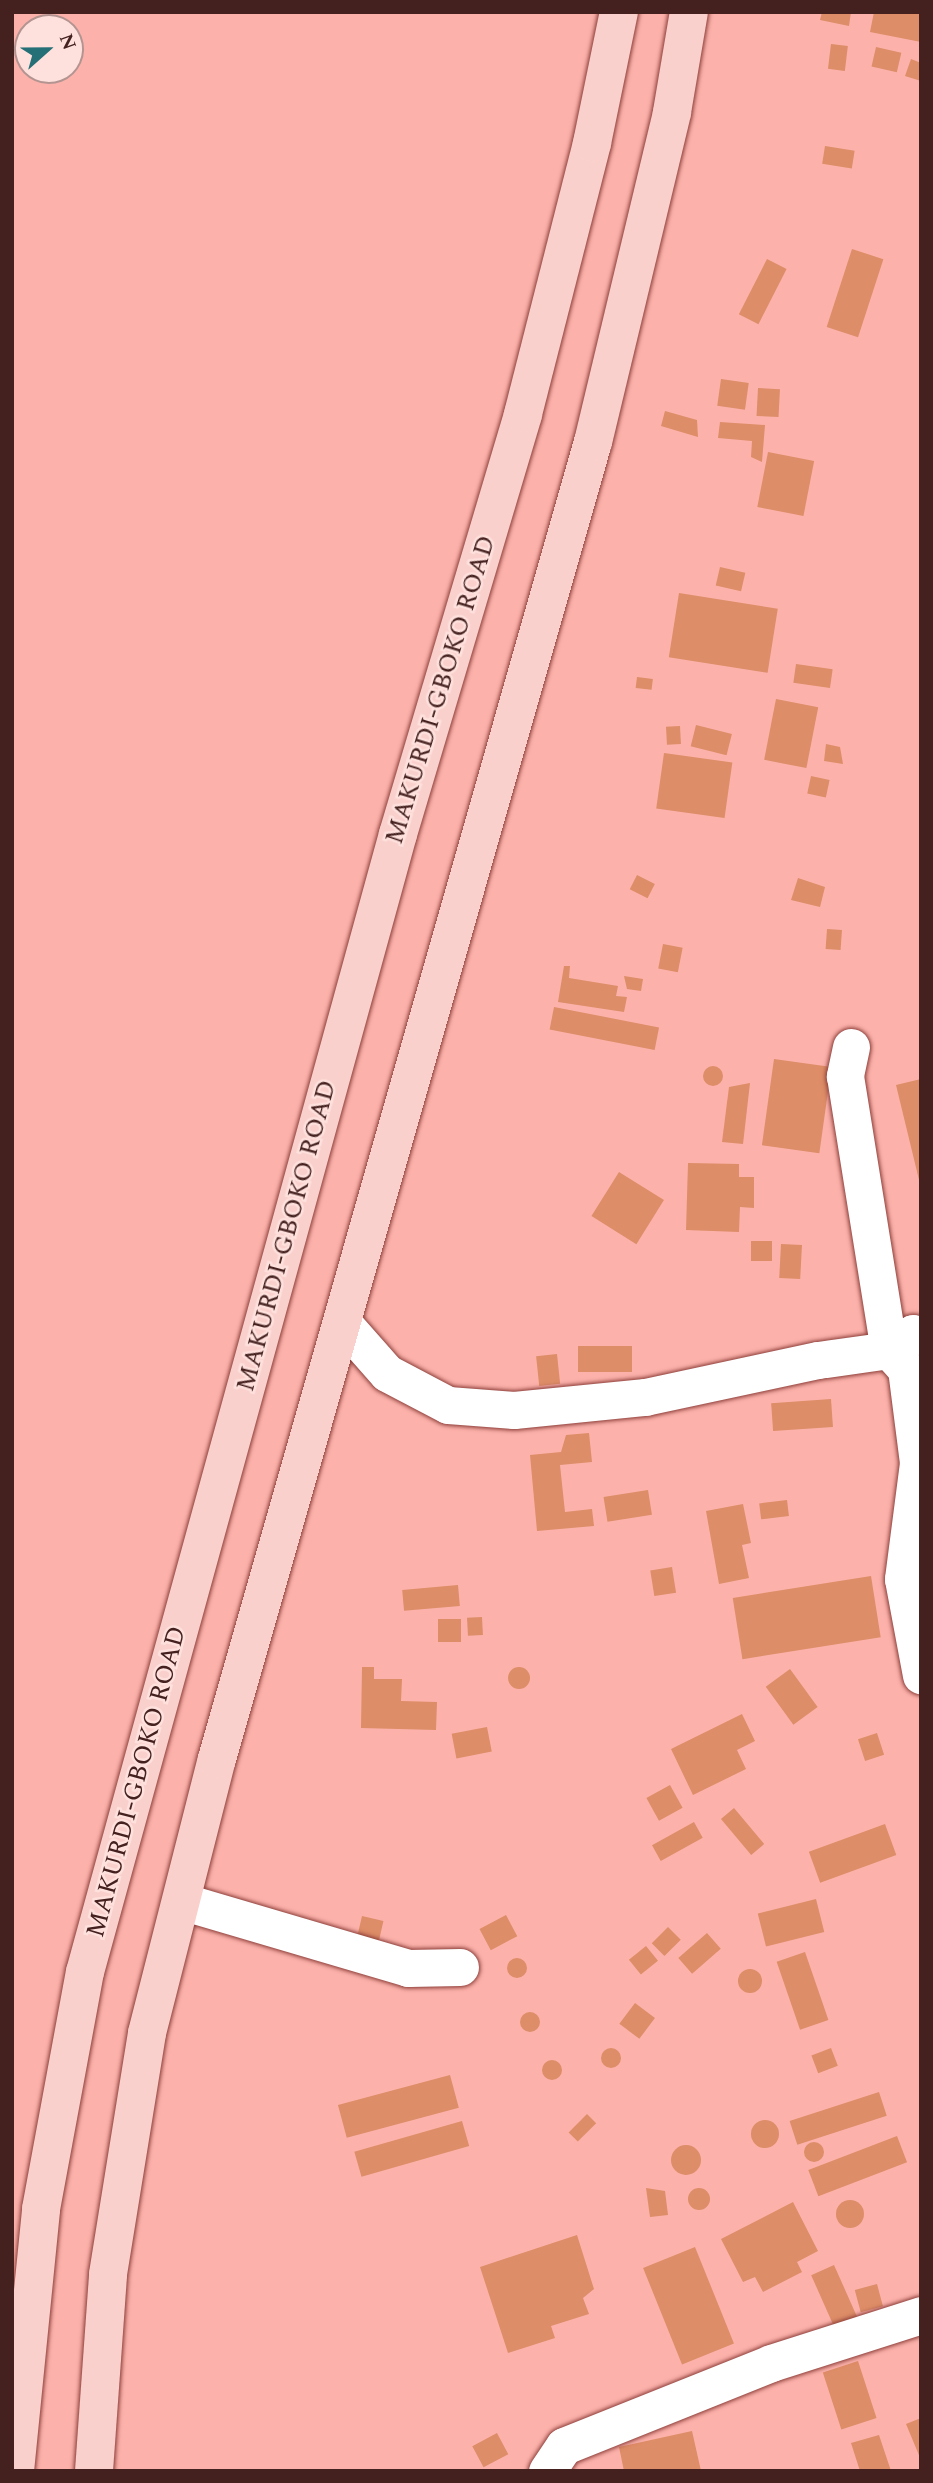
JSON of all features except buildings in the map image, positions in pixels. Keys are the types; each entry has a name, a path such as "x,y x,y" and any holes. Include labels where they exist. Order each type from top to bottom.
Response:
{"main road":[{"name":"MAKURDI-GBOKO ROAD","path":"15,2471 41,2209 85,1972 398,834 523,414 592,143 619,12"},
{"path":"94,2471 108,2274 147,2033 342,1322 593,442 672,112 689,12"}],"street":[{"path":"851,1047 845,1076 905,1343 918,1462 903,1579 921,1675"},
{"path":"342,1322 387,1373 449,1405 514,1410 645,1397 905,1343"},
{"path":"181,1902 408,1969 460,1967"},
{"path":"547,2471 564,2446 771,2363 921,2315"}]}
